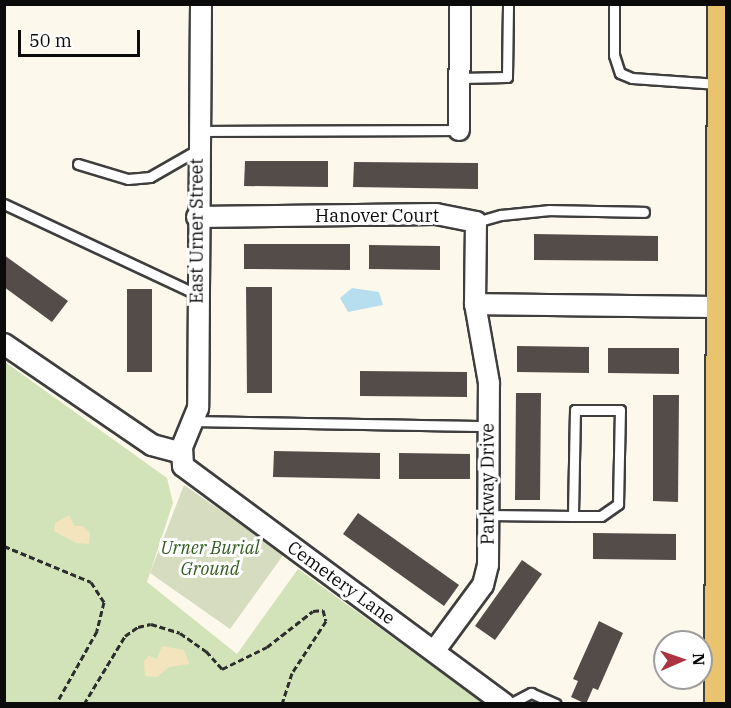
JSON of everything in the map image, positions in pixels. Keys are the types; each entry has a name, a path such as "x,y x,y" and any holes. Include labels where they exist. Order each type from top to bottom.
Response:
{"main road":[{"path":"720,704 725,307 723,4"}],"street":[{"name":"East Urner Street","path":"181,453 195,421 198,295 197,141 201,4"},
{"path":"459,130 460,4"},
{"name":"Hanover Court","path":"197,217 436,214 476,222"},
{"path":"476,222 475,304 725,307"},
{"name":"Parkway Drive","path":"435,651 483,585 488,565 489,383 475,304"},
{"path":"4,344 152,445 181,453"},
{"name":"Cemetery Lane","path":"181,453 190,474 505,704"}],"lane":[{"path":"460,78 507,77 508,4"},
{"path":"614,4 614,55 620,73 632,78 723,84"},
{"path":"78,164 128,179 150,177 197,141 459,130"},
{"path":"4,204 198,295"},
{"path":"476,222 501,215 550,210 644,212"},
{"path":"488,515 573,516 601,516 618,504 620,410 575,410 573,516"},
{"path":"195,421 488,426"},
{"path":"510,704 531,693 556,704"}],"path":[{"path":"4,546 91,582 104,602 97,631 56,704"},
{"path":"84,704 125,636 138,627 151,624 180,633 206,651 222,669 267,647 313,611 323,610 326,621 292,673 282,704"}],"green space":[{"path":"5,362 167,478 173,503 147,582 237,654 298,569 483,703 5,704"},
{"name":"Urner Burial Ground","path":"184,485 284,554 230,629 150,573"}],"sand":[{"path":"69,515 74,526 83,526 90,533 89,544 76,543 54,531 55,523"},
{"path":"162,646 184,650 189,664 169,667 157,677 145,676 144,661 149,656 157,659"}],"water":[{"path":"352,288 379,292 383,305 348,312 340,298"}],"building":[{"path":"245,161 328,161 328,187 244,186"},
{"path":"354,162 478,163 478,189 353,187"},
{"path":"534,234 658,236 658,261 534,260"},
{"path":"244,244 350,244 350,270 244,269"},
{"path":"369,245 440,246 440,270 369,269"},
{"path":"4,255 68,301 52,322 4,287"},
{"path":"246,287 272,287 272,393 247,393"},
{"path":"127,289 152,289 152,372 127,372"},
{"path":"517,346 589,347 589,373 517,372"},
{"path":"608,348 679,348 679,374 608,373"},
{"path":"360,371 467,372 467,397 360,396"},
{"path":"516,393 541,393 540,500 515,500"},
{"path":"653,395 679,395 678,502 653,501"},
{"path":"274,451 380,453 380,479 273,477"},
{"path":"399,453 470,454 470,479 399,479"},
{"path":"358,513 459,585 444,606 343,534"},
{"path":"593,533 676,534 676,560 593,559"},
{"path":"522,560 542,574 495,640 475,626"},
{"path":"599,621 623,633 598,690 593,688 586,704 571,697 578,681 573,679"}]}
